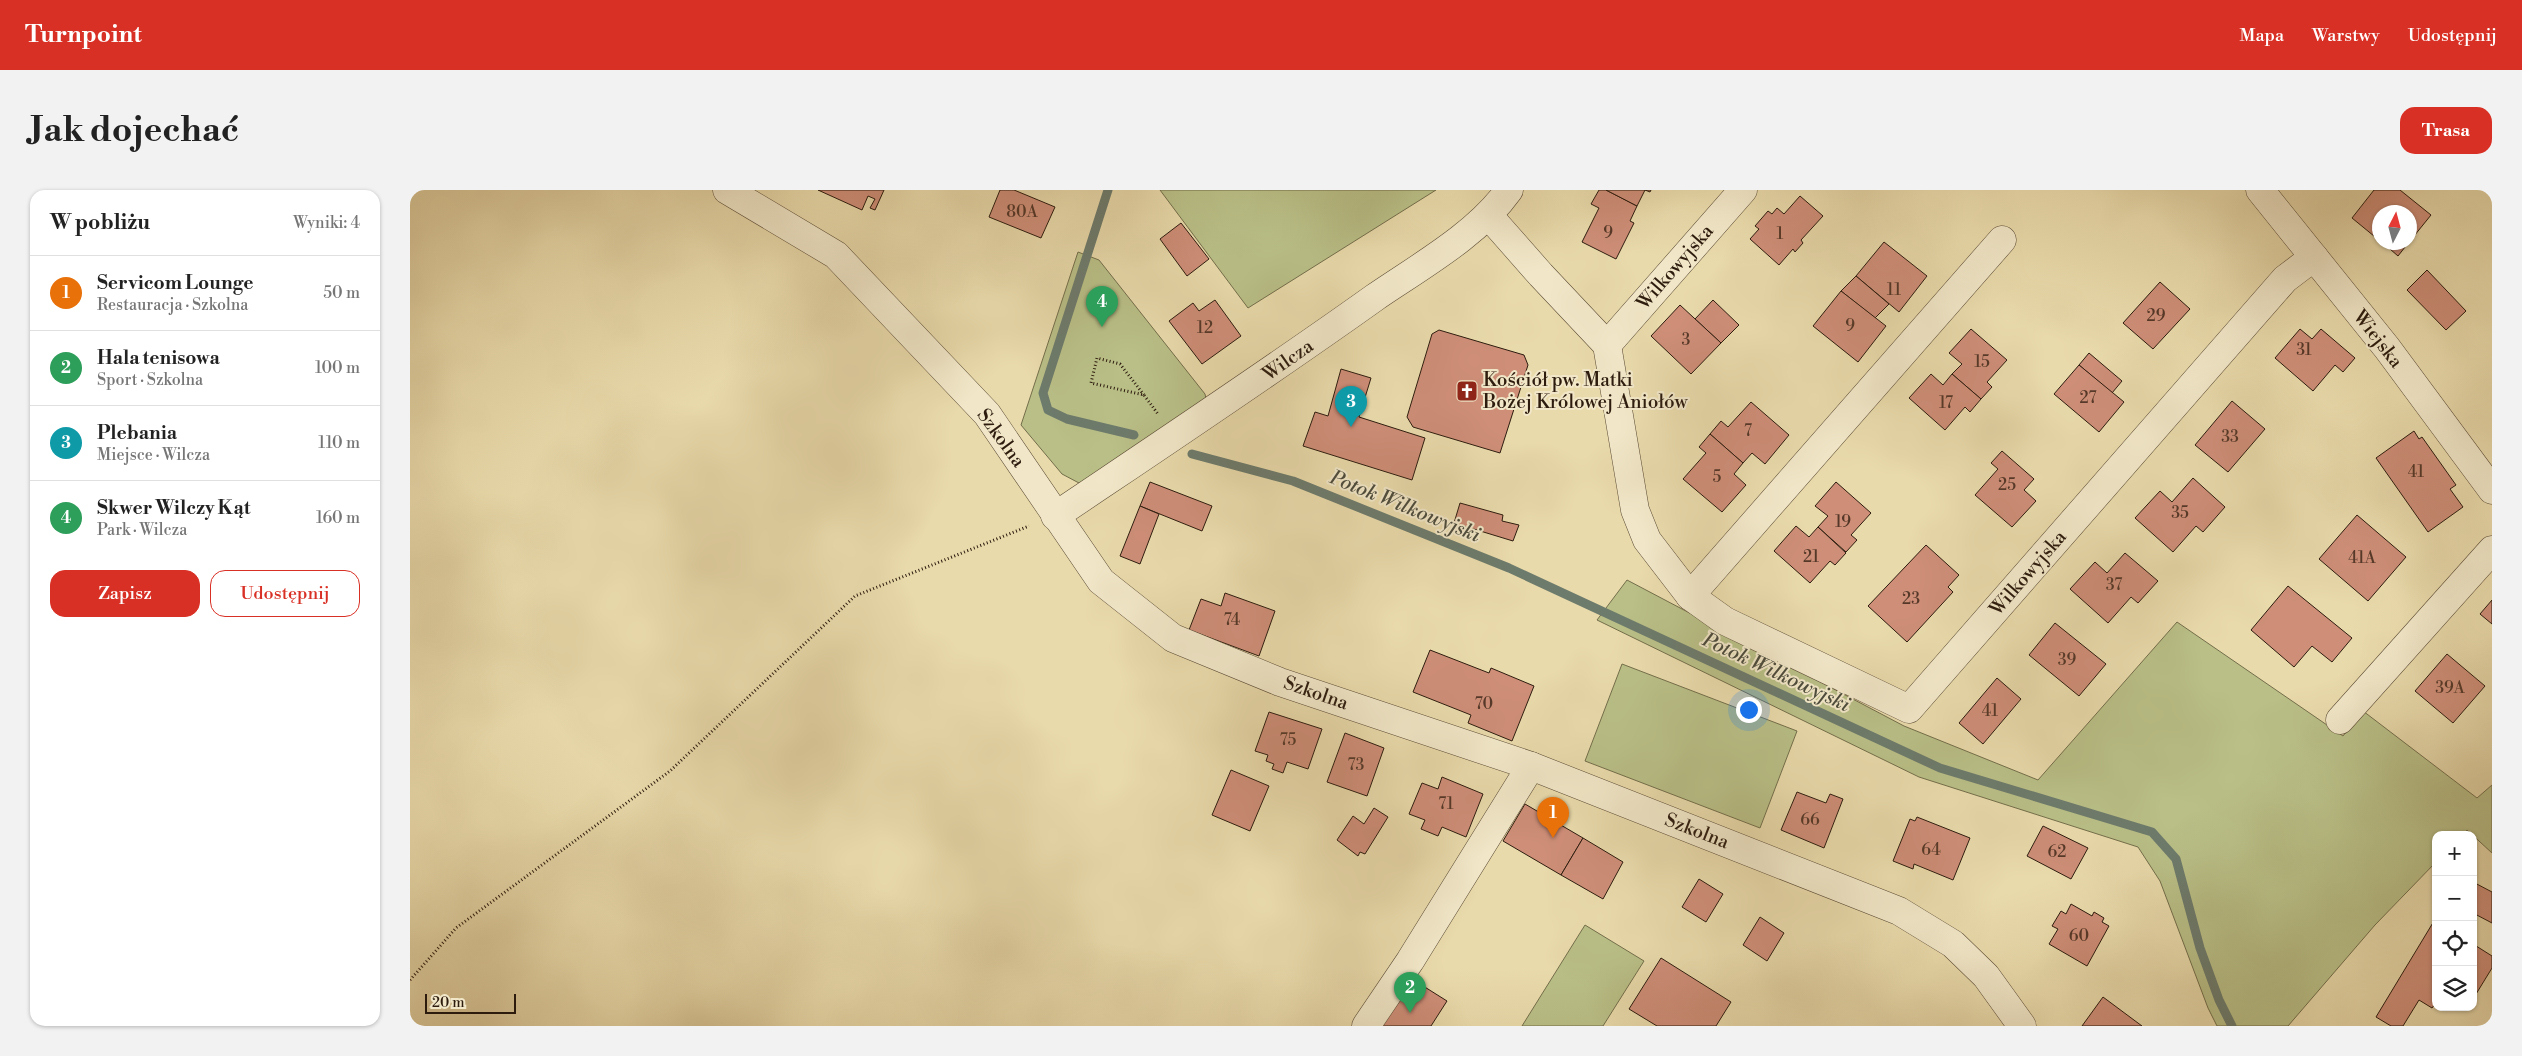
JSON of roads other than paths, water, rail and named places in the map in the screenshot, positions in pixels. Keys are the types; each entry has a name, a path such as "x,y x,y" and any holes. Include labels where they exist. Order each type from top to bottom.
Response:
{"street":[{"name":"Szkolna","path":"727,190 836,255 987,414 1101,581 1173,638 1280,682 1530,766 1899,912 1953,944 1986,976 2022,1026"},
{"name":"Wilcza","path":"1055,516 1267,374 1489,216 1509,190"},
{"name":"Wilkowyjska","path":"1743,190 1607,345 1635,510 1647,540 1690,596 1725,621 1909,709 2285,279 2314,257"},
{"name":"Wiejska","path":"2260,190 2386,348 2492,490"},
{"path":"1489,216 1607,345"},
{"path":"1690,596 2002,240"},
{"path":"2340,720 2492,550"},
{"path":"1366,1026 1410,961 1530,766"}],"waterway":[{"name":"Potok Wilkowyjski","path":"1108,190 1043,393 1048,410 1067,419 1134,435"},
{"name":"Potok Wilkowyjski","path":"1192,454 1293,481 1509,568 1940,768 2152,832 2176,859 2200,948 2219,1000 2232,1026"}],"place":[{"name":"Skwer Wilczy Kąt","path":"1102,327"},
{"name":"Kościół pw. Matki Bożej Królowej Aniołów","path":"1467,391"},
{"name":"Plebania","path":"1351,427"},
{"name":"Servicom Lounge","path":"1553,838"},
{"name":"Hala tenisowa","path":"1410,1013"}]}
